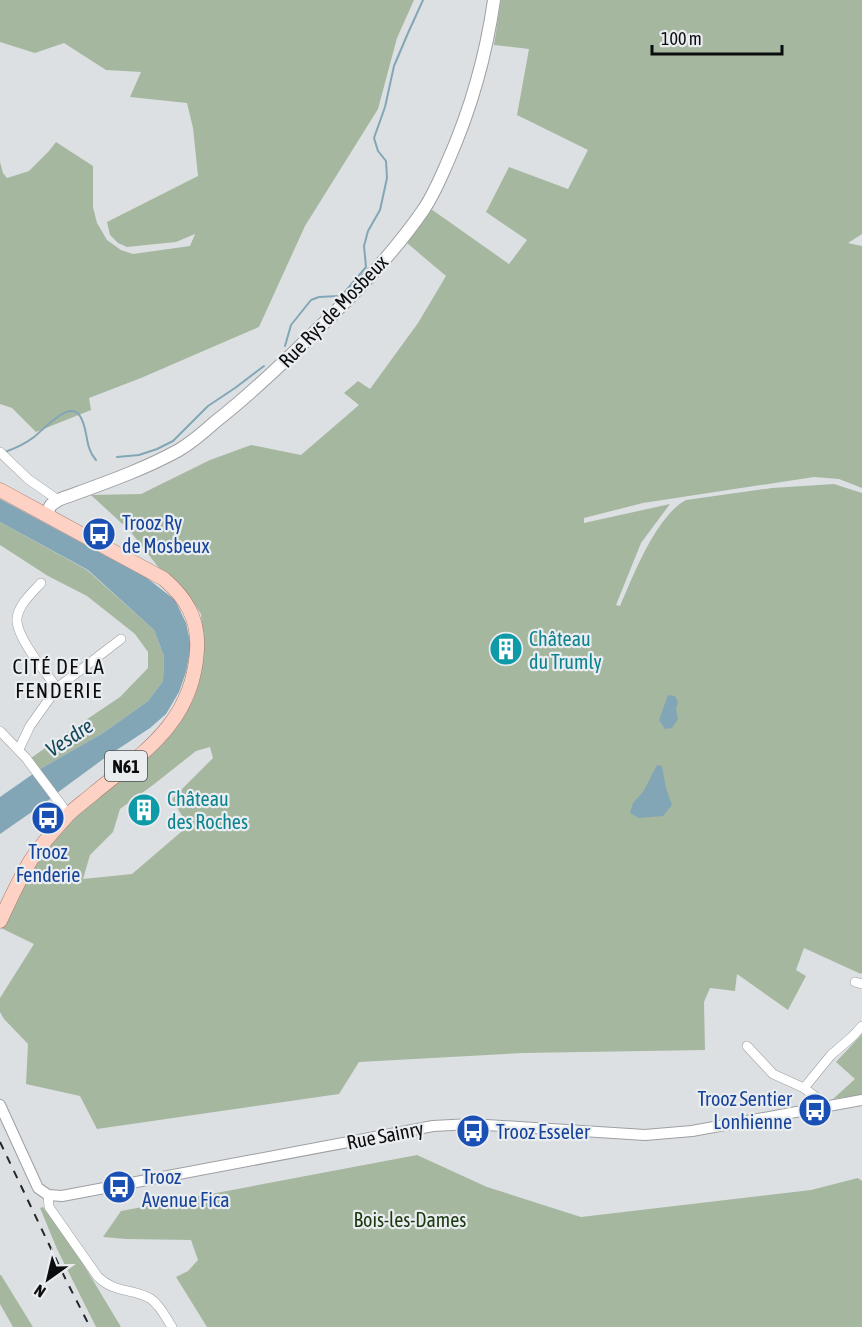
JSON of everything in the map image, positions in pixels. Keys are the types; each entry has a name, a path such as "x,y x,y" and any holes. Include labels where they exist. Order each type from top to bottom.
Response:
{"main road":[{"name":"Rue Rys de Mosbeux","path":"58,500 124,476 180,449 230,411 276,370 366,281 413,225 442,175 462,129 479,76 494,0"},
{"name":"N61","path":"0,490 164,579 175,588 190,610 196,626 198,642 194,679 190,692 177,713 152,737 63,807 24,856 0,904"},
{"path":"46,515 51,505 58,500"},
{"name":"N61","path":"0,921 31,860 63,807"}],"street":[{"path":"1,453 28,479 58,500"},
{"path":"41,583 26,599 17,620 20,636 57,688"},
{"path":"19,749 30,726 57,688 121,639"},
{"path":"0,731 19,749 63,807"},
{"path":"804,1088 831,1055 854,1036 862,1026"},
{"path":"747,1046 773,1074 804,1088 826,1105"},
{"name":"Rue Sainry","path":"48,1195 63,1197 433,1126 471,1124 645,1135 692,1131 862,1100"},
{"path":"0,1105 38,1188 48,1195 49,1207 98,1277 105,1284 119,1290 144,1295 154,1301 172,1327"}],"green space":[{"path":"0,0 414,0 397,38 378,109 305,226 259,327 89,398 91,410 36,432 12,408 0,404 0,162 7,178 29,171 56,142 93,166 93,207 97,223 107,240 121,250 133,254 190,246 195,234 176,242 127,247 118,243 110,235 107,222 198,176 193,128 187,103 130,97 141,72 106,70 64,43 35,53 0,42"},
{"path":"501,0 862,0 862,234 848,243 862,246 862,488 839,479 814,477 643,503 584,518 584,523 670,504 641,543 616,605 620,606 655,533 675,508 686,500 772,488 834,484 862,493 862,972 861,974 804,948 796,970 806,976 788,1010 737,974 735,991 710,988 704,1002 705,1050 523,1053 359,1062 339,1094 97,1129 80,1096 26,1084 28,1044 4,1019 0,1012 0,998 34,944 1,928 34,863 67,819 170,734 193,700 203,651 201,614 187,594 159,568 130,531 91,495 141,494 210,460 251,445 301,455 359,405 344,393 358,381 370,389 418,323 446,276 407,243 431,209 509,264 527,240 486,212 509,167 568,189 588,150 517,115 529,49 494,45","holes":["210,747 213,758 172,799 188,826 132,874 83,879 90,855 113,832 120,809 196,751"]},
{"path":"0,522 87,570 154,630 164,656 163,681 148,701 103,733 40,769 31,758 120,697 148,668 148,652 135,634 87,596 48,576 0,545"},
{"path":"862,1034 862,1095 833,1099 855,1079 836,1062"},
{"name":"Bois-les-Dames","path":"417,1155 487,1187 581,1217 811,1190 858,1178 862,1181 862,1327 207,1327 176,1277 188,1271 198,1260 191,1240 103,1237 121,1211"},
{"path":"43,1207 76,1252 121,1327 96,1327 57,1249 40,1208"},
{"path":"0,1275 33,1327 13,1327 0,1304"}],"water":[{"name":"Vesdre","path":"0,499 147,578 175,600 186,623 191,646 179,692 166,714 150,728 0,834 0,797 40,769 103,733 148,701 163,681 164,656 154,630 88,570 0,522"},
{"path":"668,695 675,696 678,702 676,709 678,719 672,728 665,729 659,720"},
{"path":"657,765 662,766 672,805 663,816 639,818 630,813 633,803 643,792"}],"waterway":[{"path":"285,346 291,325 311,300 344,293 366,267 364,246 368,231 380,210 387,178 386,161 378,151 374,138 385,107 394,66 423,0"},
{"path":"117,457 139,455 173,441 208,406 264,366"},
{"path":"5,452 27,442 63,413 70,411 76,412 83,421 90,450 96,460"}],"railway":[{"path":"0,1142 90,1327"}],"place":[{"name":"Trooz Ry de Mosbeux","path":"99,534"},
{"name":"Château du Trumly","path":"506,649"},
{"name":"Château des Roches","path":"144,810"},
{"name":"Trooz Fenderie","path":"48,818"},
{"name":"Trooz Sentier Lonhienne","path":"815,1110"},
{"name":"Trooz Esseler","path":"473,1131"},
{"name":"Trooz Avenue Fica","path":"119,1187"}],"district":[{"name":"CITÉ DE LA FENDERIE","path":"59,678"}]}
